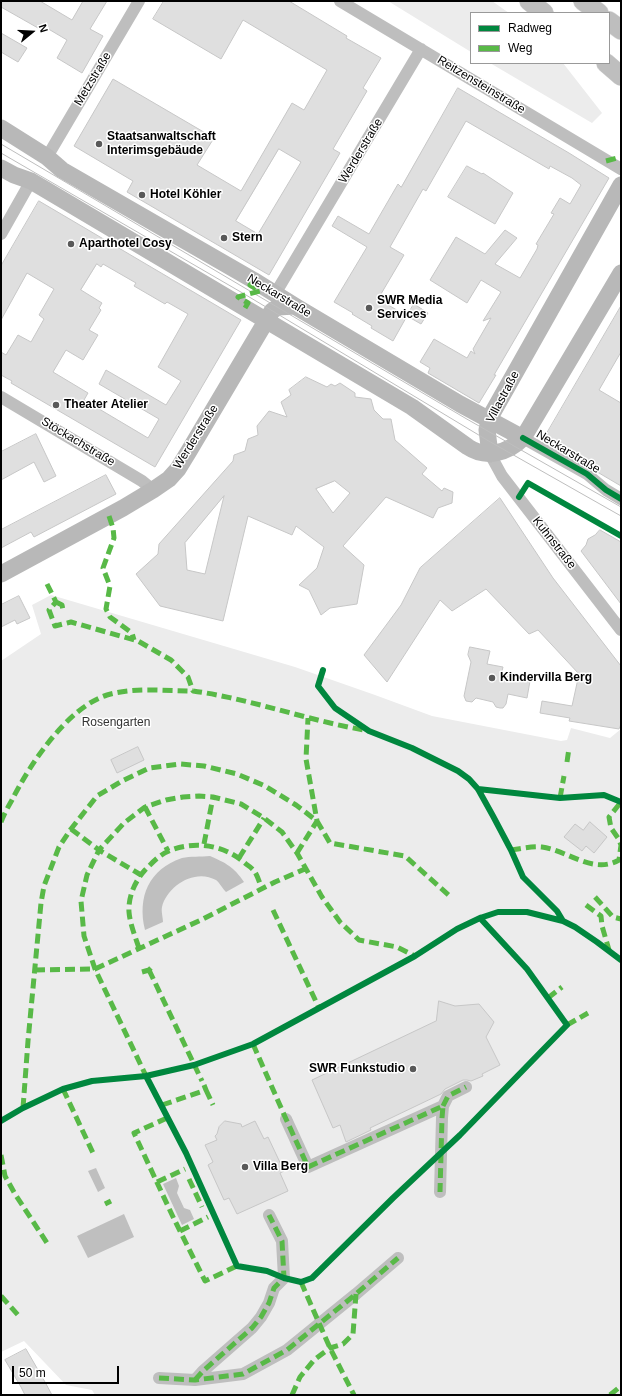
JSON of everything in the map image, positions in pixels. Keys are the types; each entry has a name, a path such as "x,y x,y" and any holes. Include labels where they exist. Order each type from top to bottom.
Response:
{"main road":[{"path":"529,1 543,12"},
{"path":"583,1 597,12"},
{"path":"610,22 621,30"},
{"path":"607,64 621,76"}],"street":[{"name":"Metzstraße","path":"47,157 139,1"},
{"name":"Reitzensteinstraße","path":"340,1 621,169"},
{"name":"Werderstraße","path":"275,294 421,49"},
{"name":"Neckarstraße","path":"1,128 47,157 62,170 489,419 587,474 610,493 621,499"},
{"path":"1,168 14,175 31,181 412,406 472,450 484,454 506,450 514,446 523,438 621,272"},
{"path":"1,234 31,181"},
{"name":"Villastraße","path":"490,454 487,430 489,419 621,185"},
{"name":"Werderstraße","path":"1,574 119,511 169,479 178,470 272,311 278,307 295,306"},
{"name":"Stöckachstraße","path":"1,396 142,481 153,490"},
{"name":"Kuhnstraße","path":"490,454 494,464 502,476 621,630"},
{"path":"440,1192 443,1106 448,1096 466,1087"},
{"path":"286,1118 308,1167 443,1106"},
{"path":"195,1380 203,1371 252,1328 261,1317 269,1303 274,1288 284,1278 282,1241 269,1215"},
{"path":"159,1378 195,1380 243,1374 287,1350 398,1258"}],"green space":[{"path":"388,1 492,1 508,12 470,12 470,51"},
{"path":"492,64 564,64 602,113 592,123"},
{"name":"Rosengarten","path":"51,595 295,667 432,716 561,741 567,740 571,728 610,738 621,729 621,1395 95,1395 92,1390 66,1385 24,1341 1,1352 1,661 41,634 32,605"}],"shaded area":[{"path":"210,856 229,866 244,882 226,892 216,880 208,877 199,876 183,881 170,892 165,899 162,909 163,922 145,930 143,918 144,896 148,886 161,869 182,858"},
{"path":"96,1168 105,1188 98,1192 88,1171"},
{"path":"176,1178 179,1186 177,1193 184,1208 190,1210 194,1219 182,1225 163,1184"},
{"path":"124,1214 134,1237 88,1258 77,1236"}],"building":[{"path":"1,1 40,1 72,20 83,1 107,1 90,29 103,36 82,73 57,58 67,40 40,24 38,28 1,7"},
{"path":"164,1 289,1 347,36 346,38 381,58 363,88 367,91 333,149 340,153 269,275 127,192 133,181 74,146 113,79 214,138 197,165 241,191 292,103 304,110 327,70 243,20 221,59 153,19","holes":["279,149 301,162 258,234 236,221"]},
{"path":"1,33 27,48 18,62 1,52"},
{"path":"458,88 609,178 479,403 428,373 430,368 420,362 434,339 467,358 471,351 475,354 473,349 491,318 483,321 501,292 481,280 467,303 430,280 456,237 485,254 505,230 517,238 495,264 520,278 537,249 538,245 536,244 554,214 551,213 560,198 570,204 581,185 572,178 550,166 549,169 466,121 426,191 423,189 390,247 404,255 378,299 407,316 393,341 371,328 372,326 352,314 353,313 334,302 367,247 332,226 338,216 369,234 398,184 401,187"},
{"path":"467,166 482,174 483,173 513,193 495,224 448,197"},
{"path":"39,201 241,320 155,467 11,383 12,381 1,375 1,352 6,355 18,335 31,342 44,319 39,315 54,289 27,273 1,320 1,266","holes":["97,264 101,267 103,264 136,283 134,286 165,304 167,302 188,314 158,367 181,381 166,405 106,370 99,384 159,419 148,438 84,400 88,393 53,372 66,350 83,360 98,335 89,330 101,310 99,308 102,303 81,290"]},
{"path":"414,304 428,313 421,324 407,316"},
{"path":"621,306 621,352 599,390 621,403 621,486 543,440"},
{"path":"306,377 327,387 331,384 335,386 340,383 355,393 355,397 371,399 374,410 383,419 391,419 395,440 427,468 422,474 442,491 444,488 453,492 452,503 438,508 433,518 386,497 343,546 364,565 357,604 330,608 321,615 309,590 299,585 317,568 324,547 296,526 292,535 248,516 223,621 160,606 136,574 158,554 159,544 233,461 234,455 245,451 248,439 258,435 257,426 269,411 287,417 281,402 291,395 289,390","holes":["335,481 350,493 333,513 316,489","224,496 205,574 187,570 185,543"]},
{"path":"36,434 56,476 44,482 34,462 1,480 1,452"},
{"path":"106,475 116,494 34,537 31,532 1,548 1,530"},
{"path":"500,498 553,578 621,666 621,724 619,729 569,721 570,718 540,713 542,701 572,706 579,674 538,630 529,634 486,589 452,611 440,600 387,682 364,655 401,605 420,568"},
{"path":"600,530 621,542 621,604 581,551 586,545 588,539"},
{"path":"19,596 30,618 17,624 15,620 1,627 1,605"},
{"name":"Kindervilla Berg","path":"470,647 490,651 487,664 503,667 501,675 530,681 527,698 508,694 506,704 503,708 496,707 493,702 476,698 472,702 466,701 464,696 471,662 468,655"},
{"path":"138,747 144,760 117,773 111,760"},
{"path":"590,822 607,837 594,853 586,846 582,851 564,837 575,824 583,830"},
{"name":"SWR Funkstudio","path":"439,1001 455,1006 479,1004 494,1022 486,1037 500,1065 482,1074 483,1076 471,1081 463,1080 445,1089 441,1094 370,1128 371,1130 346,1142 340,1125 333,1128 312,1080 436,1021"},
{"name":"Villa Berg","path":"225,1121 241,1124 242,1127 255,1121 264,1139 268,1137 284,1171 280,1173 288,1191 237,1214 229,1198 224,1200 208,1165 213,1162 205,1145 217,1140 215,1136 219,1127"},
{"path":"26,1349 52,1395 25,1395 5,1360"}],"tram line":[{"path":"1,144 465,418 621,507"},
{"path":"1,153 246,295 487,440 621,516"}],"marked path":[{"path":"606,161 621,157"},
{"path":"245,308 248,303 238,297 260,291 250,285 253,280"},
{"path":"109,516 113,528 114,538 103,568 110,586 106,609 110,617 132,633 134,640"},
{"path":"47,584 56,602 49,610 55,626 71,622 138,641 171,660 188,677 193,691 236,699 321,721 364,730"},
{"path":"56,602 62,605 63,610"},
{"path":"1,822 39,754 64,724 92,702 107,695 128,691 193,691"},
{"path":"297,853 317,821 306,759 308,718"},
{"path":"567,762 569,748"},
{"path":"23,1108 41,903 44,886 59,847 71,829 97,796 122,781 149,768 180,764 204,766 237,774 265,786 296,805 317,821 330,843 405,856 452,898"},
{"path":"560,798 564,776"},
{"path":"147,1078 95,969 84,936 81,901 87,875 99,850 124,823 145,807 166,800 199,796 213,797 241,804 264,818 282,832 297,853 322,897 340,922 359,940 397,947 415,956"},
{"path":"204,844 213,797"},
{"path":"511,850 542,847 600,865 609,864 619,860 621,845 611,828 609,817 621,802"},
{"path":"145,807 168,851"},
{"path":"239,858 264,818"},
{"path":"71,829 99,850 141,875"},
{"path":"139,948 129,912 131,895 141,874 156,859 169,851 199,845 209,846 229,852 254,871 262,889"},
{"path":"35,970 95,969 203,919 275,882 305,869"},
{"path":"595,897 613,917 621,919"},
{"path":"586,905 601,916 602,926 609,950"},
{"path":"273,910 319,1008"},
{"path":"142,972 149,970 154,965"},
{"path":"149,970 202,1081"},
{"path":"548,998 562,987"},
{"path":"567,1025 588,1013"},
{"path":"253,1044 308,1167 443,1106 440,1192"},
{"path":"162,1105 206,1090 204,1085"},
{"path":"443,1106 448,1096 466,1087"},
{"path":"63,1089 93,1153 96,1151"},
{"path":"206,1090 213,1105"},
{"path":"167,1118 134,1133 174,1219 205,1281 237,1266"},
{"path":"1,1155 5,1176 49,1246"},
{"path":"157,1182 185,1169"},
{"path":"189,1179 202,1207"},
{"path":"105,1204 111,1201"},
{"path":"195,1380 203,1371 252,1328 261,1317 269,1303 274,1288 284,1278 282,1241 269,1215"},
{"path":"180,1231 208,1217"},
{"path":"159,1378 195,1380 243,1374 287,1350 398,1258"},
{"path":"301,1282 330,1348 354,1395"},
{"path":"292,1395 300,1377 314,1360 330,1348 343,1344 353,1334 356,1294"},
{"path":"1,1296 18,1315"},
{"path":"610,1395 621,1386"}],"cycle path":[{"path":"523,438 587,474 606,490 621,499"},
{"path":"519,497 528,483 621,536"},
{"path":"323,670 318,686 335,708 369,731 412,748 458,771 469,779 478,789 493,816 523,877 557,911 563,921"},
{"path":"478,789 560,798 604,795 621,802"},
{"path":"1,1121 23,1108 63,1089 92,1081 146,1076 194,1065 253,1044 415,956 457,929 480,918 498,912 527,912 563,921 575,927 621,960"},
{"path":"146,1076 186,1153 237,1266 267,1271 284,1278 301,1282 312,1278 393,1198 460,1135 567,1025 527,969 480,918"}],"place":[{"name":"Staatsanwaltschaft Interimsgebäude","path":"99,144"},
{"name":"Hotel Köhler","path":"142,195"},
{"name":"Stern","path":"224,238"},
{"name":"Aparthotel Cosy","path":"71,244"},
{"name":"SWR Media Services","path":"369,308"},
{"name":"Theater Atelier","path":"56,405"},
{"name":"Kindervilla Berg","path":"492,678"},
{"name":"SWR Funkstudio","path":"413,1069"},
{"name":"Villa Berg","path":"245,1167"}]}
